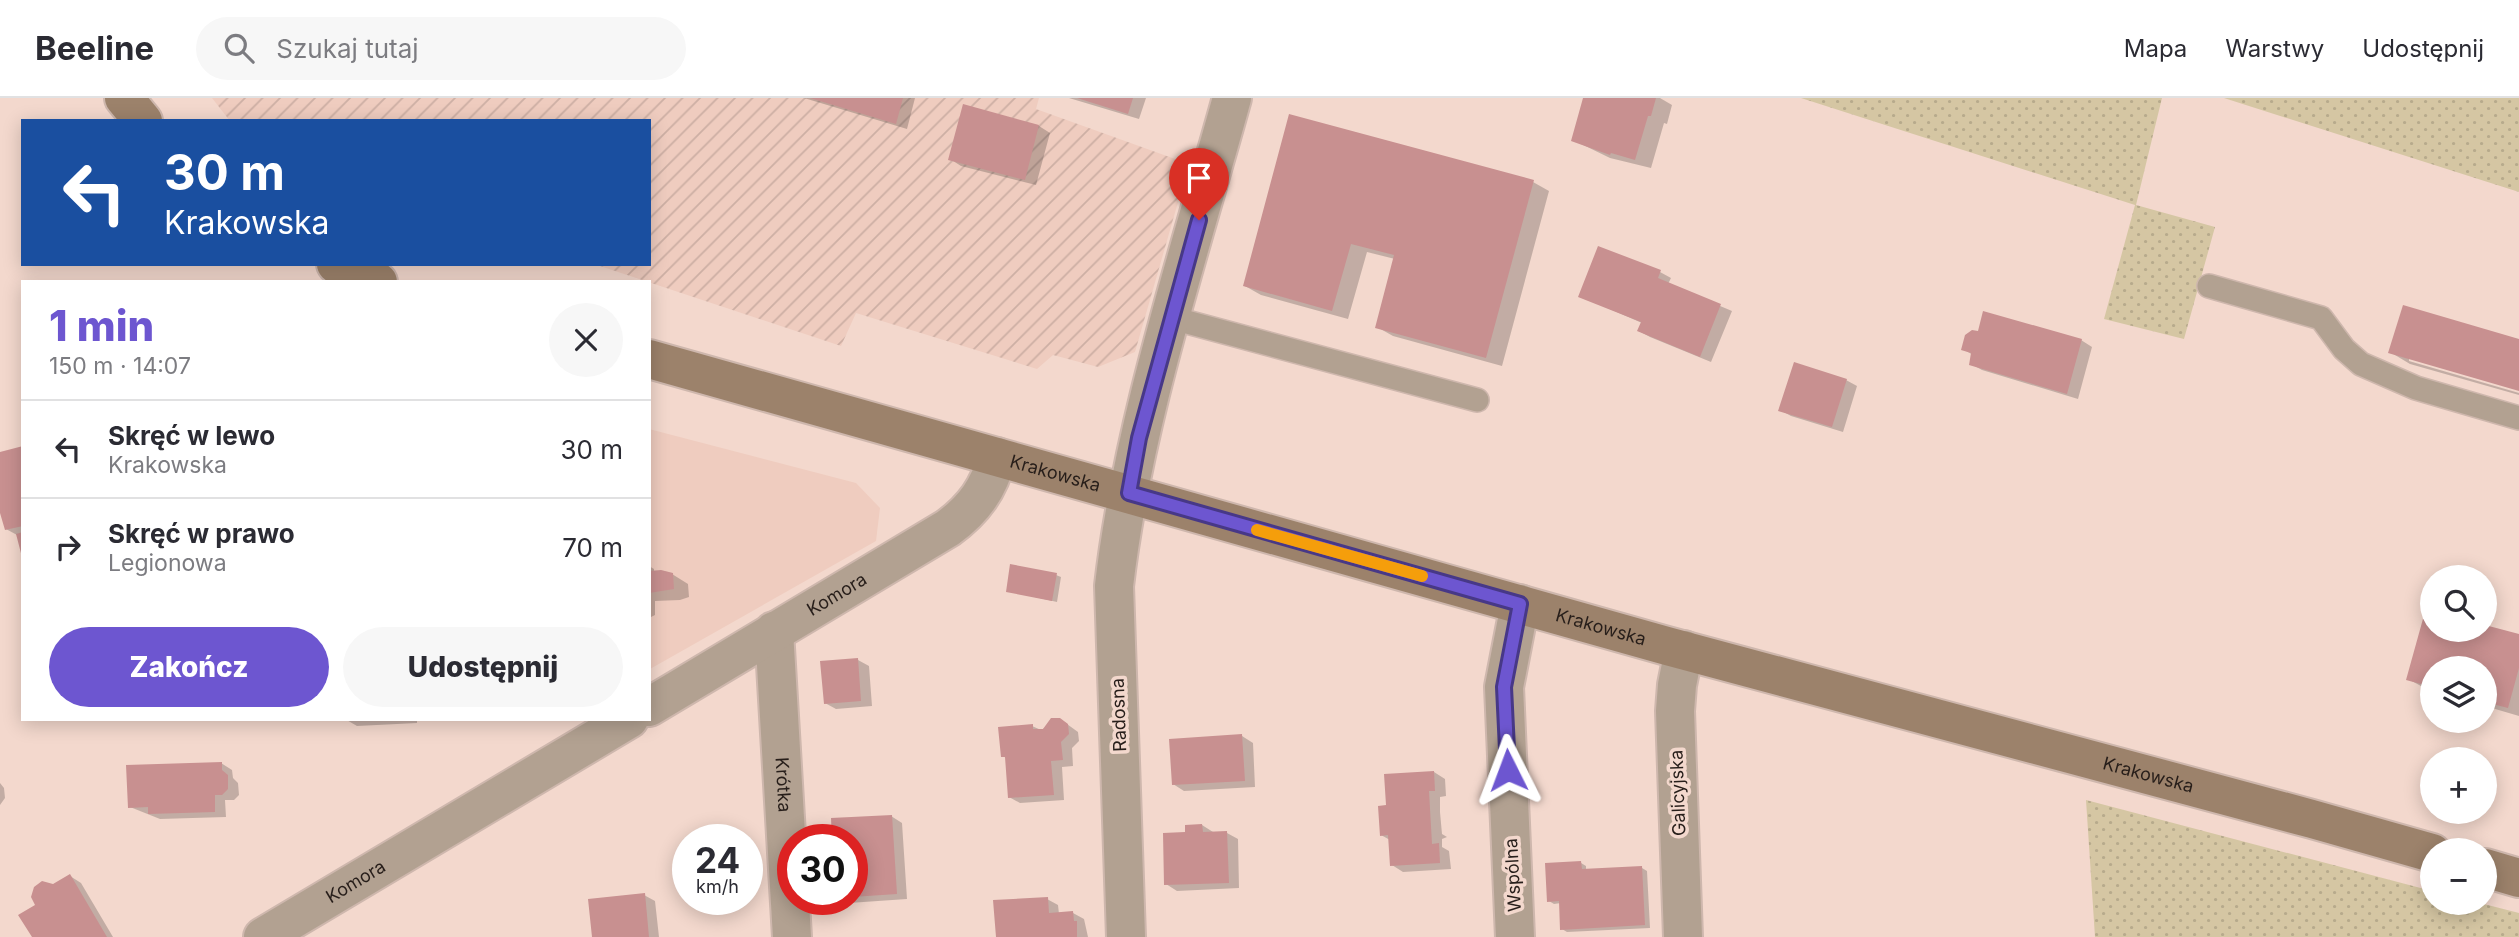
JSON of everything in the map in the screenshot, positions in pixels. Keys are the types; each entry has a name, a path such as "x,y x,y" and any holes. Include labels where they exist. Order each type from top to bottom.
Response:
{"main road":[{"path":"124,98 141,119"},
{"path":"341,266 373,280"},
{"name":"Krakowska","path":"651,360 1684,650 2420,850"},
{"path":"2497,872 2519,878"}],"street":[{"name":"Radosna","path":"1126,937 1114,586 1120,534 1139,438 1232,98"},
{"name":"Komora","path":"651,706 964,516 985,490 997,457"},
{"name":"Wspólna","path":"1515,937 1504,687 1520,604"},
{"name":"Krótka","path":"774,631 792,937"},
{"name":"Galicyjska","path":"1683,937 1675,711 1684,650"},
{"name":"Komora","path":"263,937 626,721"}],"lane":[{"path":"2209,286 2321,318 2344,349 2361,364 2416,388 2519,418"},
{"path":"1172,318 1477,400"}],"shaded area":[{"path":"212,98 1039,98 1036,109 1189,164 1135,352 1098,367 1053,355 1037,369 856,313 841,346 651,283 651,280 642,280 600,266 651,266 651,119 228,119"},
{"path":"1801,98 2162,98 2136,205 2215,227 2184,339 2104,319 2135,205"},
{"path":"2224,98 2519,98 2519,192"},
{"path":"651,430 856,483 880,508 876,541 651,668"},
{"path":"2086,800 2420,888 2420,915 2497,915 2497,907 2519,913 2519,937 2095,937"}],"building":[{"path":"810,98 903,98 896,124"},
{"path":"1077,98 1133,98 1128,114"},
{"path":"1583,98 1656,98 1635,160 1611,153 1610,155 1571,141"},
{"path":"963,104 1039,125 1025,180 948,160"},
{"path":"1289,114 1534,180 1486,358 1375,328 1394,255 1351,244 1332,311 1243,286"},
{"path":"1598,246 1661,270 1658,278 1721,304 1700,357 1637,331 1641,322 1578,297"},
{"path":"2403,305 2519,339 2519,391 2388,353"},
{"path":"1983,311 2082,339 2067,394 1969,365 1971,353 1961,350 1965,335 1972,330 1978,331"},
{"path":"1794,362 1847,379 1832,427 1778,411"},
{"path":"21,447 21,526 5,530 0,513 0,452"},
{"path":"21,533 21,553 16,534"},
{"path":"1010,564 1057,573 1052,601 1006,592"},
{"path":"651,571 673,573 674,589 651,593"},
{"path":"2497,628 2519,634 2519,668 2508,708 2497,705 2497,656 2420,656 2420,684 2406,680 2420,630 2420,642 2497,642"},
{"path":"858,658 861,701 824,704 820,661"},
{"path":"1051,718 1060,718 1068,724 1069,734 1061,742 1063,760 1051,761 1054,795 1008,798 1005,757 1001,757 998,727 1033,724 1033,729 1043,729"},
{"path":"1242,734 1245,781 1172,785 1169,739"},
{"path":"222,762 222,770 228,775 228,789 222,795 215,795 215,812 148,814 148,807 128,808 126,765"},
{"path":"1434,771 1435,791 1429,791 1432,844 1439,843 1440,863 1390,866 1388,835 1380,836 1378,806 1386,805 1384,774"},
{"path":"892,815 897,894 868,896 868,824 831,824 831,818"},
{"path":"1202,824 1203,832 1227,831 1229,883 1164,885 1163,833 1185,832 1185,825"},
{"path":"1581,861 1582,869 1642,866 1645,925 1560,930 1559,901 1547,902 1545,863"},
{"path":"70,874 107,937 32,937 18,915 35,905 31,897 34,887 42,881 53,884"},
{"path":"645,893 649,937 592,937 588,899"},
{"path":"1048,897 1049,913 1073,911 1074,921 1077,921 1077,937 996,937 993,900"}],"slow traffic":[{"path":"1257,530 1422,576"}],"route":[{"path":"1199,220 1139,438 1129,493 1520,604 1504,687 1508,770"}]}
